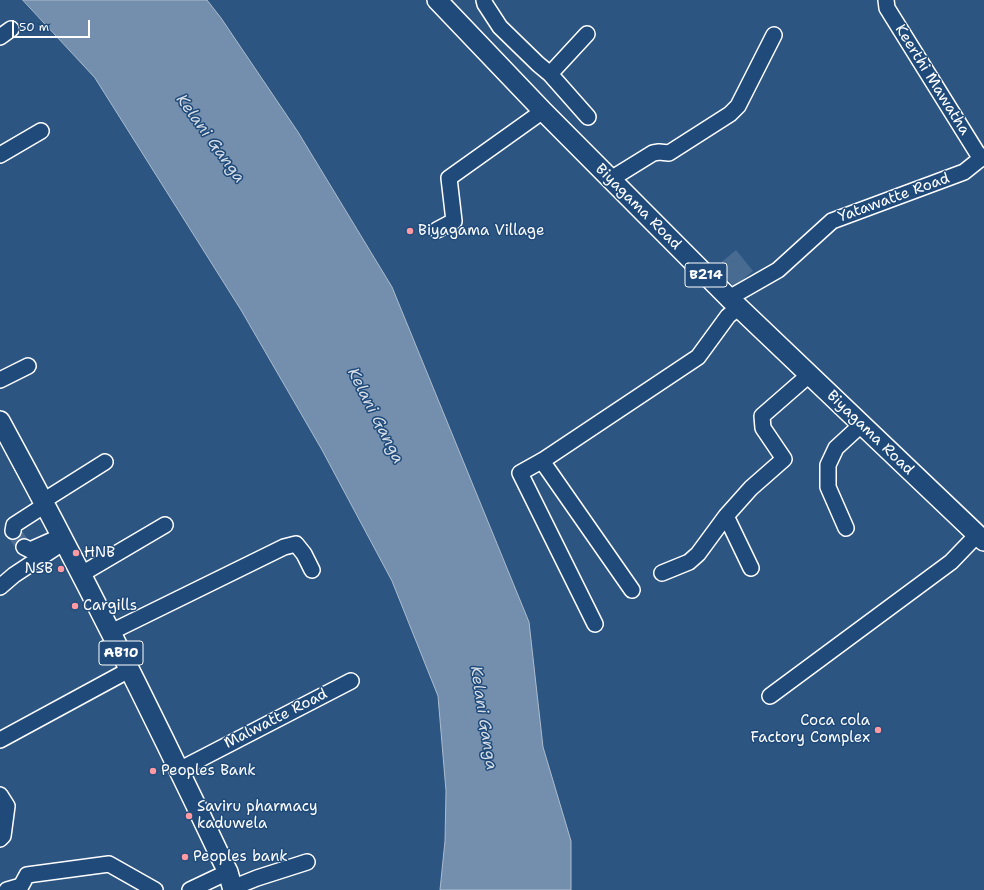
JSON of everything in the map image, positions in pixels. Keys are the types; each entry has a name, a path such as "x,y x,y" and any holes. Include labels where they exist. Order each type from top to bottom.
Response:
{"main road":[{"name":"Biyagama Road","path":"437,0 543,111 734,303 982,539"},
{"name":"AB10","path":"0,421 111,632 179,770 231,883"}],"street":[{"path":"484,0 500,27 550,74 588,117"},
{"name":"Keerthi Mawatha","path":"886,0 887,8 982,158"},
{"path":"550,74 587,34"},
{"path":"611,179 653,153 669,153 730,114 738,106 774,35"},
{"path":"437,230 454,221 449,178 543,111"},
{"path":"0,155 41,131"},
{"name":"Yatawatte Road","path":"595,624 520,473 545,459 698,357 728,316 734,303 778,270 832,221 964,172 982,158"},
{"path":"0,380 28,366"},
{"path":"662,573 689,562 698,554 726,516 751,488 784,459 763,428 762,416 809,375"},
{"path":"846,528 828,487 828,465 836,448 861,425"},
{"path":"545,459 542,461 632,590"},
{"path":"13,531 14,524 105,462"},
{"path":"726,516 751,568"},
{"path":"80,575 164,525"},
{"path":"24,548 30,550 63,539"},
{"path":"0,587 63,539"},
{"path":"770,696 982,539"},
{"path":"111,632 284,547 296,544 304,554 312,570"},
{"path":"0,740 130,670"},
{"name":"Malwatte Road","path":"179,770 351,680"},
{"path":"0,795 7,806 3,836 0,839"},
{"path":"190,890 257,878 307,862"},
{"path":"7,890 21,886 27,875 109,864 155,890"}],"shaded area":[{"path":"736,250 753,271 734,287 717,266"}],"water":[{"name":"Kelani Ganga","path":"23,0 207,0 221,18 298,132 392,287 529,622 543,747 571,841 571,890 440,890 445,841 446,791 438,696 392,581 322,450 241,310 95,78"}],"tunnel":[{"path":"13,531 24,547"}],"place":[{"name":"Biyagama Village","path":"410,231"},
{"name":"HNB","path":"76,553"},
{"name":"NSB","path":"61,569"},
{"name":"Cargills","path":"75,606"},
{"name":"Coca cola Factory Complex","path":"878,730"},
{"name":"Peoples Bank","path":"153,771"},
{"name":"Saviru pharmacy kaduwela","path":"189,816"},
{"name":"Peoples bank","path":"185,857"}]}
